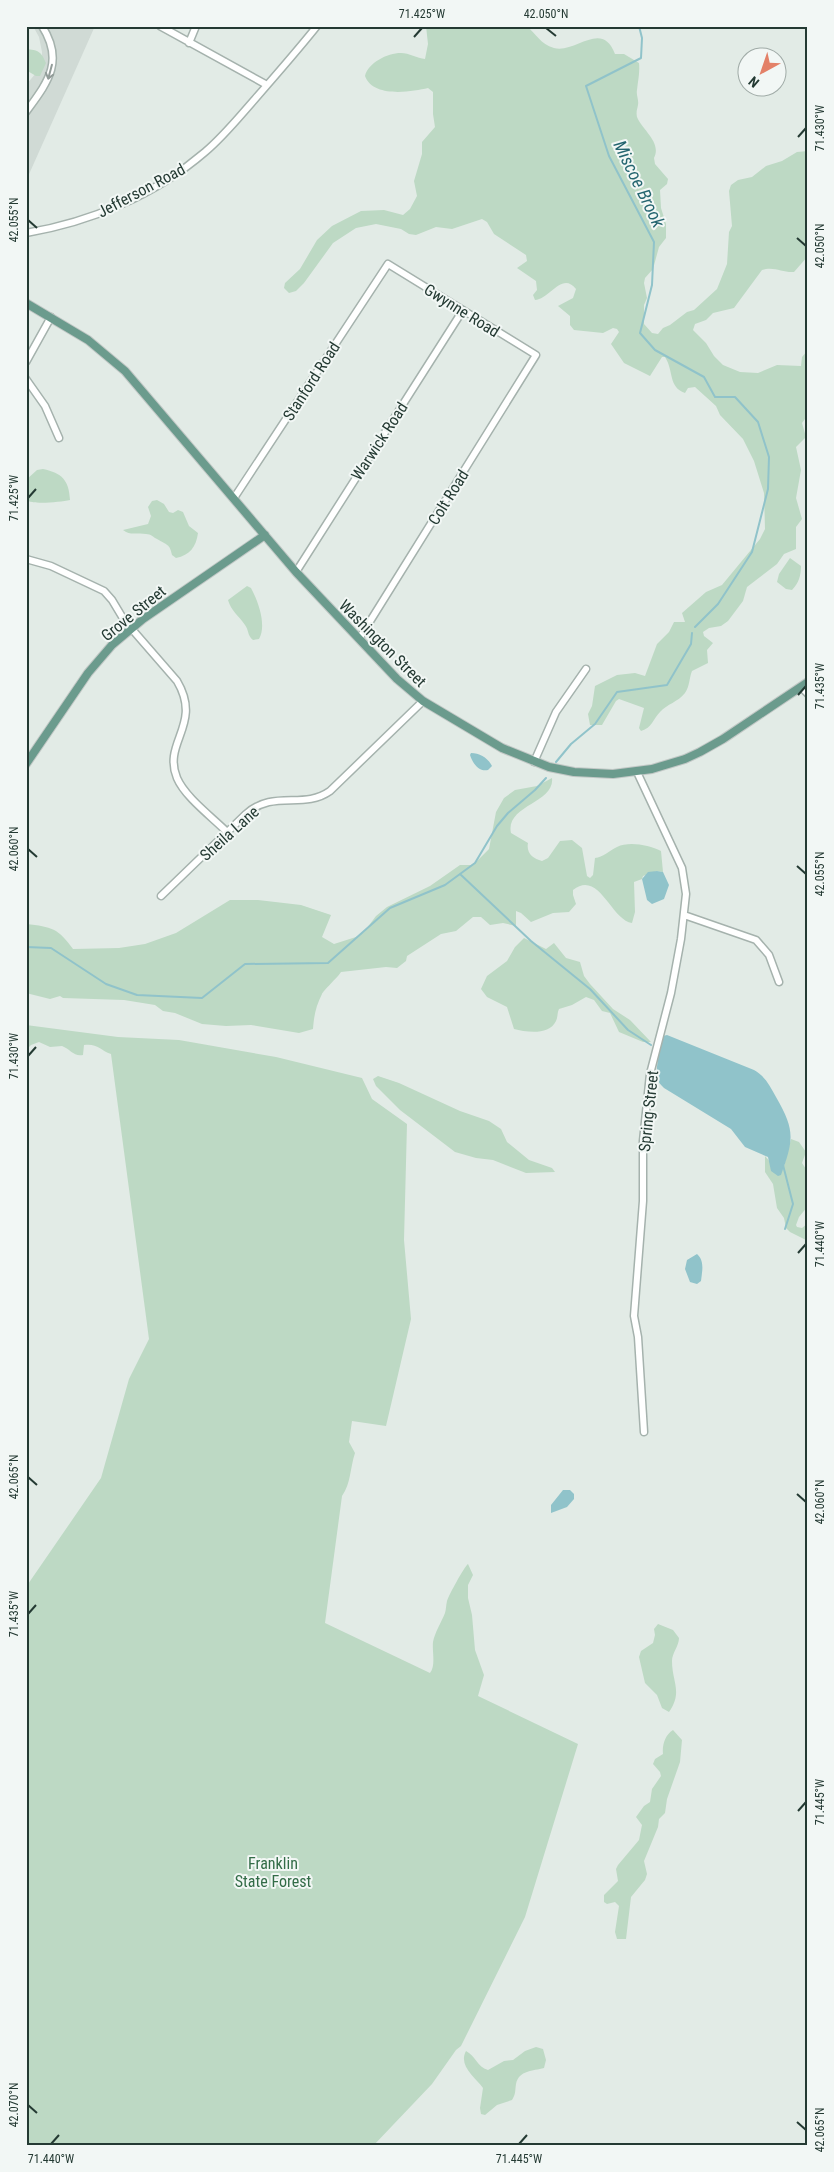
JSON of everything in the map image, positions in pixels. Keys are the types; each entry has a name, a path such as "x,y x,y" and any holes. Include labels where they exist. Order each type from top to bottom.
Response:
{"main road":[{"name":"Washington Street","path":"26,303 88,340 116,362 296,572 397,679 423,702 502,748 534,762 574,772 605,774 637,772 667,765 700,752 724,739 805,684"},
{"name":"Grove Street","path":"26,764 88,673 112,645 131,629 238,552 265,535"}],"street":[{"path":"26,112 48,81 52,69 52,49 42,26"},
{"path":"160,26 267,85"},
{"path":"189,43 196,26"},
{"name":"Jefferson Road","path":"26,233 92,217 160,183 206,152 317,26"},
{"name":"Gwynne Road","path":"388,264 536,355"},
{"name":"Stanford Road","path":"234,498 388,264"},
{"name":"Warwick Road","path":"296,572 463,310"},
{"path":"26,362 51,317"},
{"name":"Colt Road","path":"359,640 536,355"},
{"path":"26,379 46,406 59,438"},
{"path":"26,558 52,566 104,591 131,629 173,674 185,696 187,708 186,721 174,757 174,766 179,781 186,791 227,832"},
{"path":"534,762 556,712 586,669"},
{"path":"805,684 808,694"},
{"name":"Sheila Lane","path":"160,896 249,811 261,804 280,800 312,799 330,791 423,702"},
{"name":"Spring Street","path":"637,772 682,868 686,894 671,993 650,1074 643,1142 643,1201 634,1316 638,1337 644,1432"},
{"path":"684,915 756,940 769,955 779,982"}],"shaded area":[{"path":"33,26 95,26 26,181 26,85 36,73 42,60 39,37"}],"green space":[{"path":"426,26 526,26 549,46 562,49 596,38 603,39 610,44 615,54 624,54 639,63 637,117 653,141 656,152 655,164 668,179 667,184 660,190 661,208 666,224 666,238 659,247 653,269 645,278 644,283 647,298 644,305 644,324 652,333 658,334 663,328 687,312 694,310 717,289 727,264 729,232 732,226 729,191 731,185 738,180 752,177 766,166 782,161 797,152 808,151 808,256 794,272 771,269 762,270 734,308 713,313 706,320 695,324 693,330 723,365 740,372 758,373 777,365 801,366 802,357 808,350 808,415 802,423 806,437 796,447 801,470 796,498 802,519 796,527 796,549 784,554 777,564 747,587 743,601 728,621 721,626 709,628 703,632 704,636 713,643 707,650 708,663 692,671 685,693 663,709 645,730 641,731 639,728 644,708 619,699 602,725 590,725 588,714 592,706 595,686 617,675 635,673 645,676 657,644 669,632 674,622 685,622 682,613 706,592 722,585 760,539 765,529 764,493 754,461 743,439 720,415 716,406 695,387 688,388 685,393 676,387 665,357 662,357 650,376 624,363 611,344 619,332 617,329 613,328 603,333 574,330 570,325 570,316 558,306 573,298 576,289 571,284 561,284 540,299 535,300 533,295 537,290 536,281 517,268 527,261 526,255 494,234 487,222 482,219 452,229 436,227 416,235 409,234 401,229 376,224 356,228 333,243 296,291 289,293 284,288 285,283 300,269 317,240 332,226 361,211 384,210 403,215 410,209 417,196 414,181 422,154 422,142 435,127 433,92 428,88 403,92 384,91 369,83 365,76 374,63 396,53 404,53 425,59 428,44"},
{"path":"26,49 39,52 44,59 46,63 40,76 36,76 26,70"},
{"path":"43,469 60,475 63,478 68,487 70,500 40,503 26,500 26,480 37,470"},
{"path":"157,500 164,504 169,512 173,513 178,510 183,512 189,526 198,533 192,550 185,555 176,558 172,555 168,545 151,535 128,533 123,530 148,524 151,516 148,507 152,501"},
{"path":"790,558 801,566 799,579 792,590 786,589 777,582 779,574"},
{"path":"247,586 251,588 261,613 262,627 259,639 253,640 251,638 228,600"},
{"path":"552,778 551,786 546,793 515,816 511,824 511,833 528,843 528,850 531,855 542,861 548,858 560,841 572,840 582,848 587,876 590,878 593,875 595,858 622,845 639,844 661,851 663,872 657,871 643,876 642,879 634,882 635,912 632,923 618,914 598,890 582,885 573,890 576,904 569,912 553,913 531,922 516,911 516,926 503,923 490,925 481,917 473,917 456,931 441,934 407,956 406,961 397,968 386,967 341,972 322,994 318,1003 313,1029 299,1033 251,1025 226,1026 202,1024 175,1013 163,1011 155,1005 124,1000 63,998 60,996 50,999 26,993 26,924 54,930 73,949 119,948 145,944 176,933 230,900 258,900 301,905 331,915 322,937 334,944 356,937 364,932 376,916 387,907 430,886 460,865 471,865 477,861 489,849 496,812 504,798 515,790 537,786"},
{"path":"524,938 546,949 554,943 566,958 580,962 584,976 590,984 613,1009 630,1020 651,1042 643,1042 619,1032 610,1013 602,1011 594,1000 586,997 572,1005 559,1009 556,1021 548,1029 537,1032 514,1029 507,1007 487,997 481,989 487,976 507,961 515,947"},
{"name":"Franklin State Forest","path":"26,1025 118,1037 179,1040 276,1057 362,1078 372,1099 407,1124 404,1240 411,1319 386,1426 352,1421 349,1442 355,1453 349,1481 342,1496 325,1623 430,1673 433,1666 433,1642 435,1635 445,1613 448,1598 468,1564 473,1575 468,1585 468,1598 472,1615 475,1650 484,1675 478,1696 578,1744 525,1917 461,2046 456,2050 432,2084 373,2146 26,2146 26,1587 101,1478 129,1379 149,1339 111,1054 95,1046 84,1045 83,1055 77,1055 62,1046 50,1047 39,1042 31,1045 26,1050"},
{"path":"378,1076 399,1083 460,1111 489,1121 501,1129 507,1142 529,1160 552,1168 555,1172 526,1173 493,1160 476,1158 455,1152 400,1110 376,1086 373,1079"},
{"path":"791,1139 799,1142 806,1152 802,1163 808,1172 808,1206 799,1217 796,1225 802,1228 808,1223 808,1241 786,1228 784,1218 777,1208 773,1184 765,1172 765,1156 771,1163 783,1170"},
{"path":"658,1624 673,1630 679,1638 672,1661 676,1693 669,1712 662,1708 657,1695 645,1683 639,1657 641,1651 653,1643 654,1629"},
{"path":"673,1730 682,1740 680,1762 667,1799 665,1813 659,1819 658,1827 644,1861 647,1874 645,1880 631,1897 626,1939 617,1939 615,1932 619,1906 615,1902 607,1904 604,1902 604,1895 618,1881 616,1869 618,1865 639,1840 642,1825 636,1817 644,1806 650,1802 652,1789 661,1776 653,1764 655,1759 663,1754 665,1740"},
{"path":"536,2047 543,2049 546,2060 544,2068 520,2076 512,2100 497,2105 485,2115 481,2114 483,2088 464,2062 466,2051 484,2069 488,2070 504,2061 513,2060 525,2051"}],"water":[{"path":"471,753 483,756 492,766 488,770 479,769 470,755"},
{"path":"648,872 663,872 669,885 664,899 652,904 647,900 642,879"},
{"path":"667,1035 754,1070 764,1078 787,1118 791,1135 781,1175 778,1176 771,1171 768,1157 745,1147 731,1129 664,1088 657,1078 657,1063 663,1036"},
{"path":"697,1254 700,1257 702,1267 701,1281 697,1284 690,1282 685,1269 687,1260"},
{"path":"563,1490 570,1490 574,1494 574,1499 567,1507 551,1513 551,1505"}],"waterway":[{"name":"Miscoe Brook","path":"639,26 642,38 641,58 586,86 609,156 654,242 652,285 640,333 655,350 704,377 715,397 735,397 758,422 769,457 768,489 752,552 718,604 695,627"},
{"name":"Miscoe Brook","path":"556,762 571,744 595,724 617,692 667,685 691,644 692,633"},
{"name":"Miscoe Brook","path":"26,947 51,948 106,984 137,995 202,998 245,964 328,963 390,908 445,885 475,863 497,826 508,813 546,778"},
{"path":"460,874 531,941 590,989 628,1030 651,1045"},
{"path":"783,1165 793,1204 785,1229"}]}
